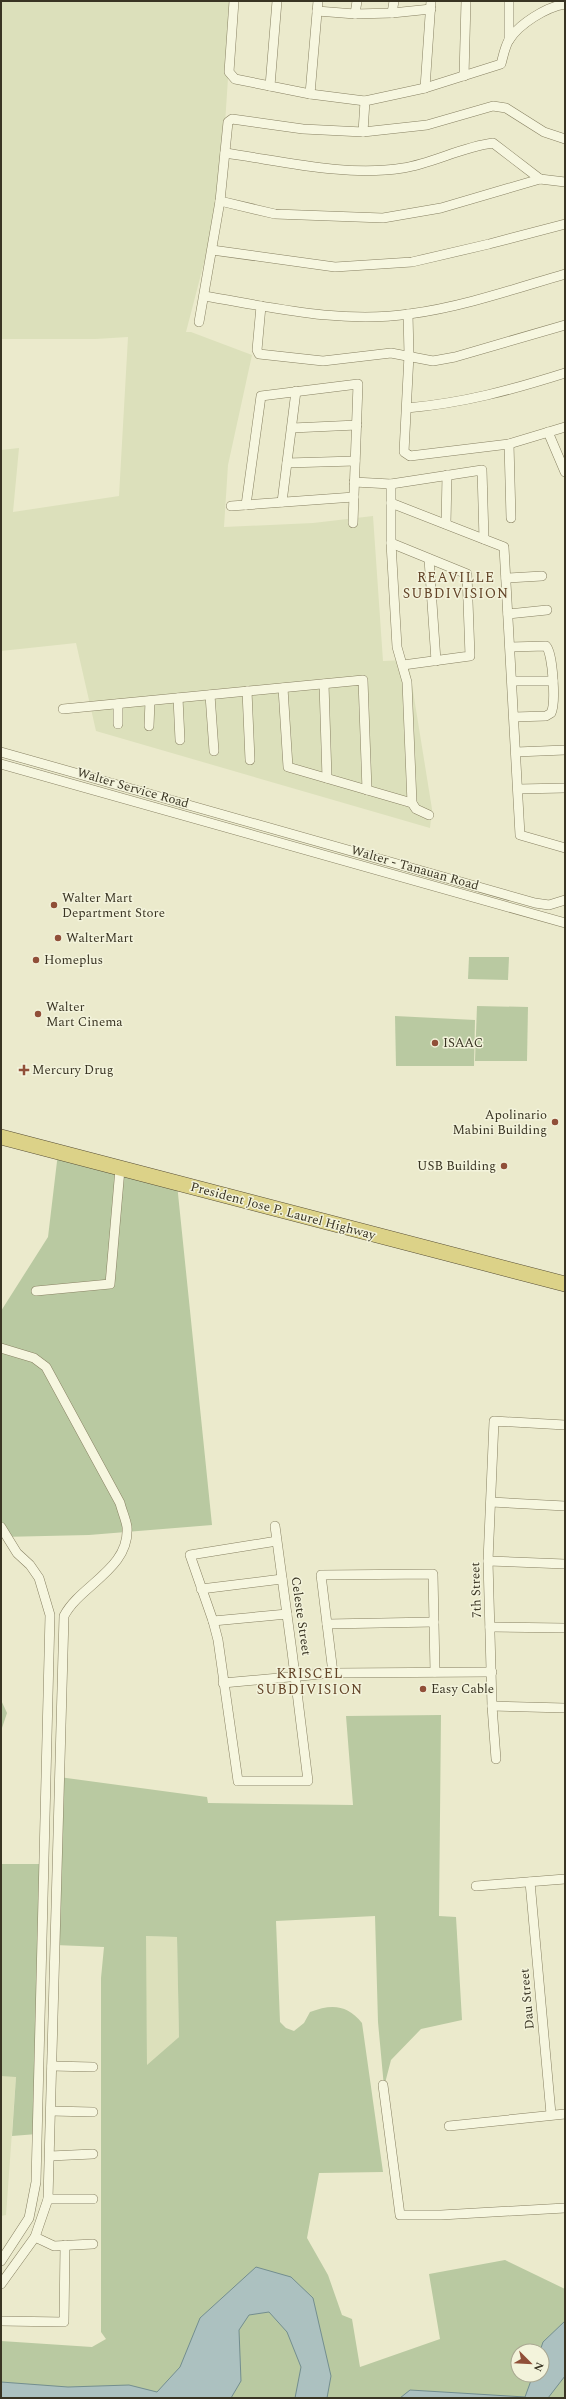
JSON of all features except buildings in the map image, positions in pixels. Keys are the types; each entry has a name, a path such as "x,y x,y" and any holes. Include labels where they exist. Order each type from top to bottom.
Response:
{"highway":[{"name":"President Jose P. Laurel Highway","path":"1,1137 565,1284"}],"street":[{"path":"234,1 229,72 235,79 310,94 364,100 425,88 501,64 509,40 509,1"},
{"path":"270,86 277,1"},
{"path":"310,94 318,1"},
{"path":"355,14 356,1"},
{"path":"392,13 394,1"},
{"path":"464,76 466,1"},
{"path":"509,40 548,4 565,4"},
{"path":"317,11 355,14 392,13 431,5 425,88"},
{"path":"363,132 364,100"},
{"path":"199,322 220,201 228,122 232,119 303,129 363,132 427,125 493,106 506,108 544,132 565,140"},
{"path":"225,153 340,170 403,168 473,145 493,143 540,179"},
{"path":"220,201 275,214 383,218 441,208 540,179 565,182"},
{"path":"212,250 335,267 412,262 565,224"},
{"path":"204,296 312,314 355,317 408,314 457,305 565,274"},
{"path":"261,306 257,350 261,356 322,361 391,353 432,360 455,357 565,325"},
{"path":"408,314 409,355 404,452 406,454 410,456 509,444 565,427"},
{"path":"407,408 451,404 508,391 565,373"},
{"path":"246,505 261,396 358,384 353,523"},
{"path":"282,502 296,391"},
{"path":"292,428 357,425"},
{"path":"548,432 565,472"},
{"path":"509,444 511,518"},
{"path":"287,463 355,461"},
{"path":"354,482 391,484 482,470 484,539"},
{"path":"446,524 447,475"},
{"path":"391,484 391,543 397,647 407,682 412,803 416,809 428,815"},
{"path":"231,506 354,497"},
{"path":"391,503 504,547 520,835 565,848"},
{"path":"391,543 467,574 470,656 403,665"},
{"path":"429,559 436,661"},
{"path":"506,578 542,576"},
{"path":"508,614 547,610"},
{"path":"510,648 546,646 550,652 553,681 554,706 551,713 546,716 514,717"},
{"path":"63,709 363,680 367,790"},
{"path":"512,681 553,681"},
{"path":"324,684 327,778"},
{"path":"284,688 288,767 412,803"},
{"path":"247,691 250,760"},
{"path":"210,695 214,752"},
{"path":"178,698 180,740"},
{"path":"149,726 150,701"},
{"path":"118,704 118,724"},
{"path":"516,752 565,750"},
{"path":"1,752 535,903 549,904 565,900"},
{"name":"Walter Service Road","path":"1,764 258,836"},
{"path":"518,789 565,788"},
{"name":"Walter - Tanauan Road","path":"258,836 447,891 565,923"},
{"path":"36,1291 110,1284 120,1169"},
{"path":"1,1348 34,1358 46,1367 120,1503 127,1528 125,1546 115,1563 96,1583 76,1599 64,1616 48,2199 35,2237 1,2284"},
{"name":"7th Street","path":"496,1759 492,1706 488,1561 494,1421 565,1425"},
{"path":"490,1502 565,1506"},
{"name":"Celeste Street","path":"223,1683 238,1781 308,1781 296,1676 275,1526"},
{"path":"1,1527 17,1554 30,1565 39,1578 50,1615 36,2182 29,2218 5,2248 1,2261"},
{"path":"277,1542 190,1555 213,1621 223,1683 333,1673 492,1672"},
{"path":"488,1561 565,1564"},
{"path":"333,1673 322,1575 433,1574 435,1672"},
{"path":"201,1589 282,1579"},
{"path":"213,1621 287,1614"},
{"path":"50,1615 64,1616"},
{"path":"327,1624 434,1622"},
{"path":"490,1627 565,1628"},
{"path":"492,1706 565,1708"},
{"path":"476,1886 565,1879"},
{"name":"Dau Street","path":"530,1882 551,2114"},
{"path":"42,1930 55,1929"},
{"path":"52,2066 93,2067"},
{"path":"384,2085 400,2215 441,2215 565,2208"},
{"path":"51,2111 93,2112"},
{"path":"449,2126 485,2124 551,2114 565,2114"},
{"path":"50,2156 93,2154"},
{"path":"48,2199 93,2199"},
{"path":"35,2237 54,2246 93,2244"},
{"path":"1,2320 64,2322 65,2245"}],"green space":[{"path":"1,1 233,1 220,201 186,332 191,332 252,355 228,465 224,527 313,523 373,516 383,661 408,660 432,809 430,828 96,731 76,643 1,651 1,450 19,448 13,512 119,496 128,337 96,339 1,339"},
{"path":"469,957 509,957 508,980 468,979"},
{"path":"477,1006 528,1007 527,1061 475,1061"},
{"name":"ISAAC","path":"395,1016 475,1020 474,1066 396,1066"},
{"path":"58,1153 177,1184 212,1525 89,1535 1,1537 1,1311 48,1237"},
{"path":"1,1700 7,1713 1,1731"},
{"path":"441,1715 439,1916 456,1917 462,2020 421,2029 391,2060 384,2087 378,2022 375,1916 276,1921 280,2022 286,2028 294,2031 304,2023 310,2012 318,2009 338,2007 350,2012 362,2023 383,2172 319,2173 307,2238 328,2275 342,2315 352,2319 360,2367 440,2339 429,2274 505,2260 565,2289 565,2398 1,2398 1,2341 92,2347 106,2339 101,2332 101,1978 104,1947 55,1945 59,1777 207,1797 208,1803 353,1805 346,1716","holes":["146,1936 177,1937 179,2037 147,2065"]},
{"path":"1,1864 43,1864 37,2134 12,2136 16,2077 1,2076"},
{"path":"145,1936 177,1937 179,2037 147,2066"},
{"path":"1,2076 16,2076 6,2215 1,2216"}],"shaded area":[{"path":"256,2267 291,2277 313,2298 331,2376 327,2398 295,2398 301,2367 287,2332 269,2312 249,2315 239,2330 241,2381 231,2398 1,2398 1,2382 68,2387 129,2385 157,2392 180,2367 200,2318"},
{"path":"565,2321 565,2376 548,2398 400,2398 410,2390 525,2397 530,2383 550,2383 550,2343 543,2342"}],"place":[{"name":"Walter Mart Department Store","path":"54,905"},
{"name":"WalterMart","path":"58,938"},
{"name":"Homeplus","path":"36,960"},
{"name":"Walter Mart Cinema","path":"38,1014"},
{"name":"ISAAC","path":"435,1043"},
{"name":"Mercury Drug","path":"24,1070"},
{"name":"Apolinario Mabini Building","path":"555,1122"},
{"name":"USB Building","path":"504,1166"},
{"name":"Easy Cable","path":"423,1689"}],"district":[{"name":"REAVILLE SUBDIVISION","path":"456,586"},
{"name":"KRISCEL SUBDIVISION","path":"310,1682"}]}
